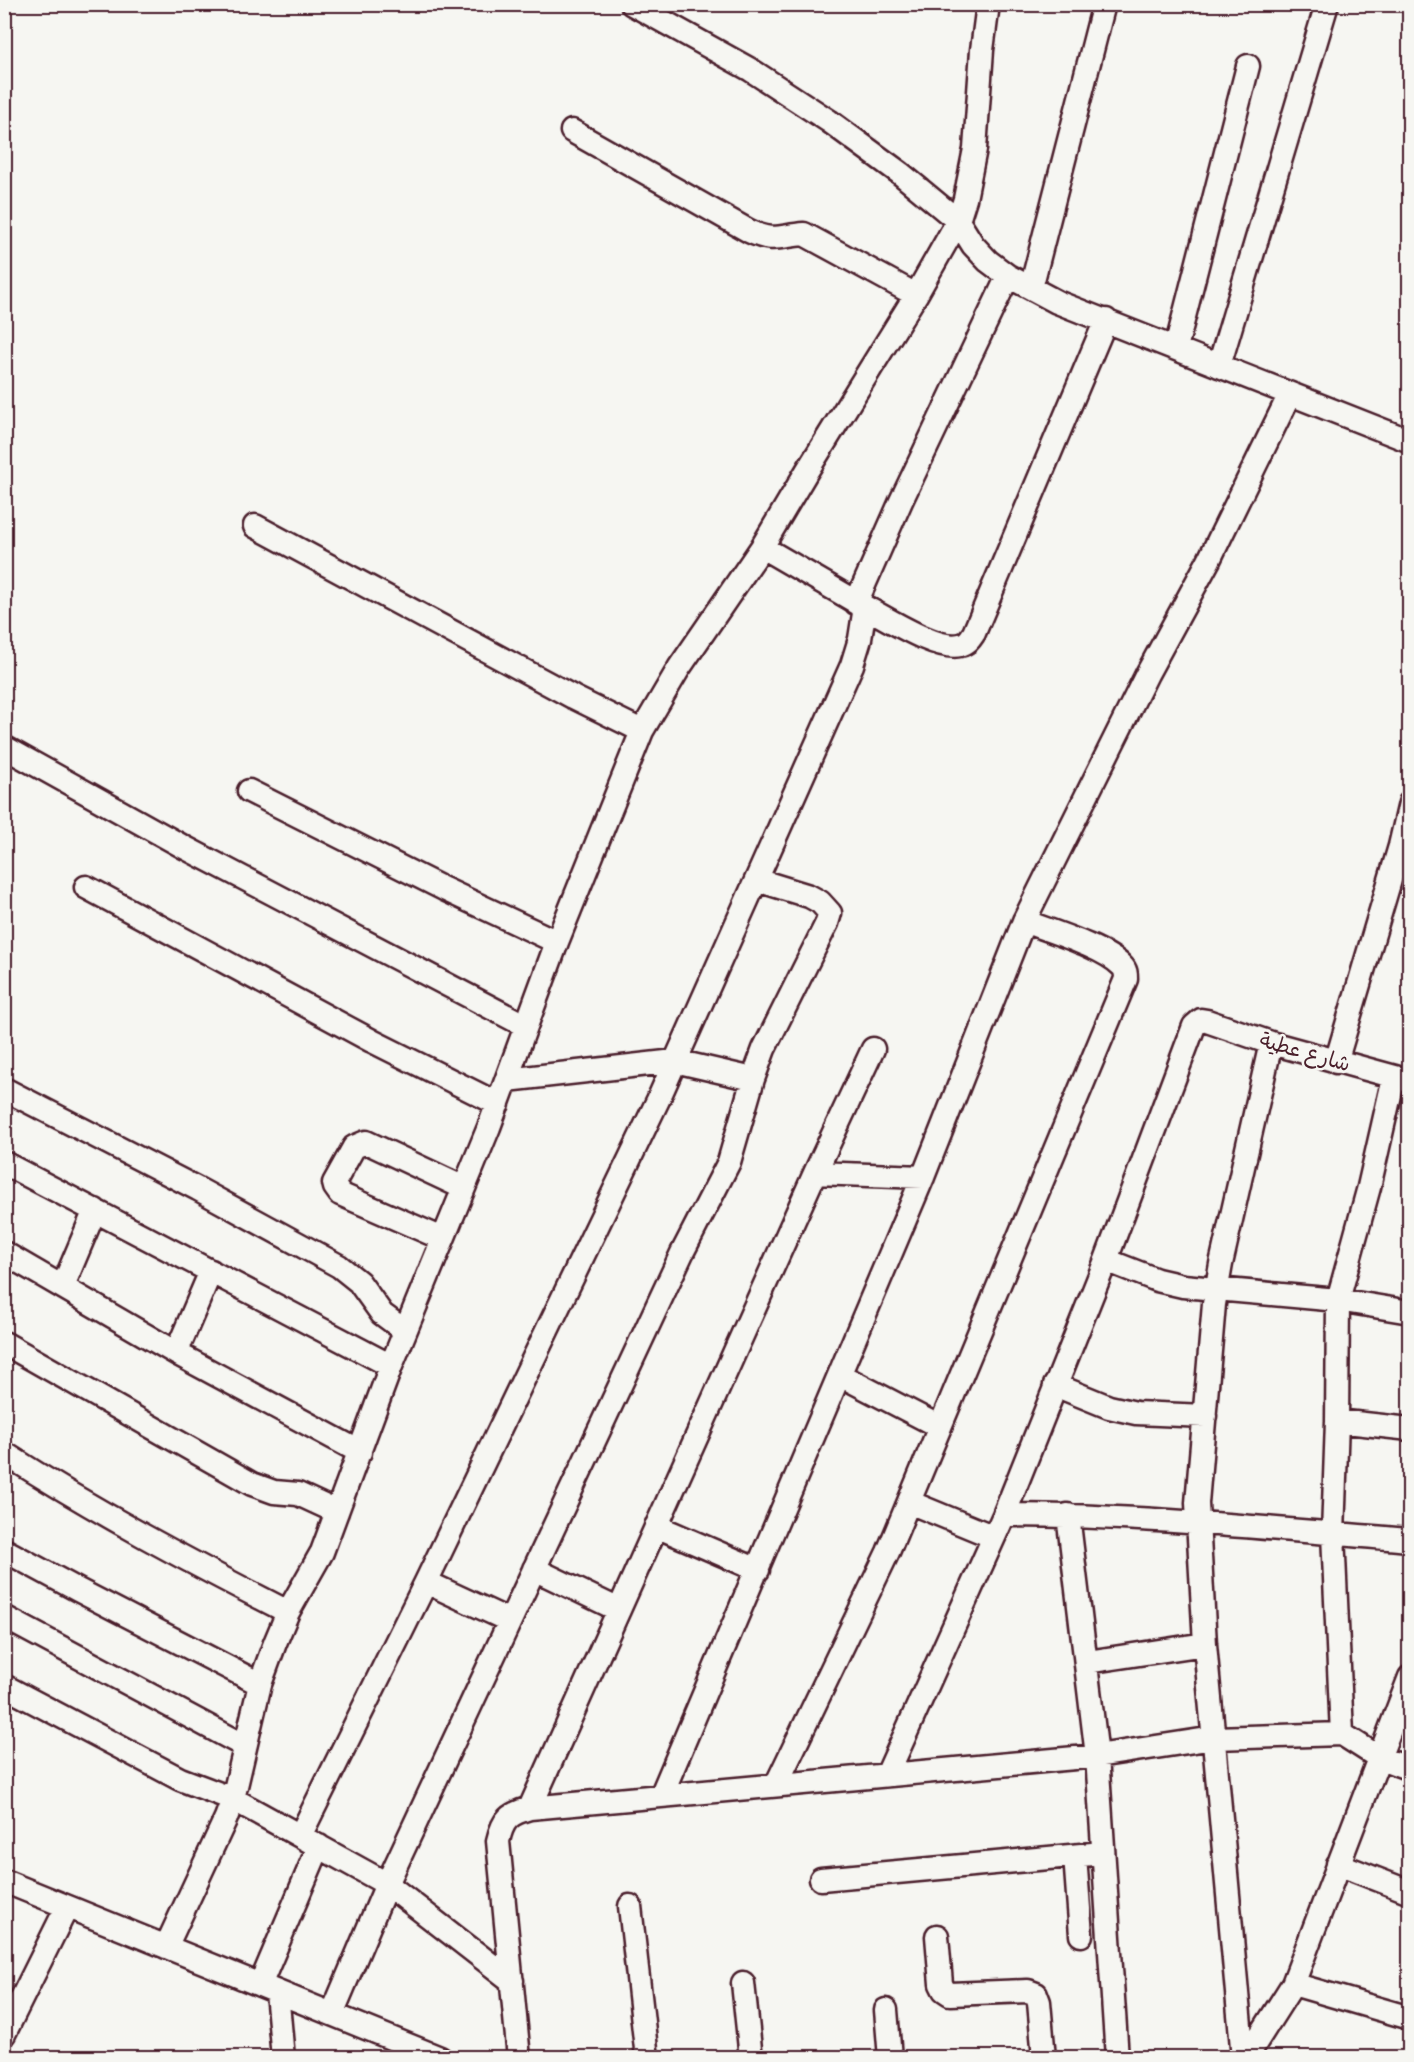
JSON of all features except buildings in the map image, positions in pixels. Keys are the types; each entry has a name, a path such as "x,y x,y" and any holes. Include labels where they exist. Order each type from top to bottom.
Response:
{"street":[{"path":"632,4 751,70 829,121 900,173 958,221 973,245 988,261 1008,276 1057,302 1410,441"},
{"path":"166,1947 206,1864 233,1799 260,1683 288,1612 322,1552 391,1366 498,1104 556,942 642,730 679,668 762,547 916,296 958,221 975,149 982,50 988,4"},
{"path":"1031,288 1104,4"},
{"path":"1219,366 1327,4"},
{"path":"1176,348 1248,66"},
{"path":"572,131 755,234 772,239 783,239 804,234 916,296"},
{"path":"283,2058 268,1989 309,1841 426,1582 675,1061 757,880 852,665 860,639 861,605 901,501 1008,276"},
{"path":"762,547 861,605 929,640 948,646 960,645 969,641 1106,320"},
{"path":"661,1796 923,1177 1024,921 1147,674 1209,560 1290,394"},
{"path":"255,526 563,692 642,730"},
{"path":"4,747 182,846 526,1026"},
{"path":"249,791 444,889 556,942"},
{"path":"1336,1062 1405,847 1410,804"},
{"path":"332,2014 387,1884 682,1253 729,1162 764,1049 827,923 830,913 820,902 809,896 757,880"},
{"path":"86,887 372,1041 498,1104"},
{"path":"776,1785 888,1552 1126,979 1122,966 1099,951 1024,921"},
{"name":"شارع عطية","path":"1106,1260 1194,1026 1201,1020 1271,1043 1402,1079"},
{"path":"1245,2058 1205,1644 1197,1522 1214,1304 1271,1043"},
{"path":"530,1808 873,1049"},
{"path":"507,1080 675,1061 753,1079"},
{"path":"1342,1734 1333,1534 1338,1300 1402,1079"},
{"path":"4,1089 198,1190 344,1270 359,1282 382,1314 405,1331"},
{"path":"443,1239 340,1194 334,1187 334,1183 354,1147 366,1142 464,1188"},
{"path":"4,1163 391,1366"},
{"path":"815,1173 923,1177"},
{"path":"63,1286 95,1210"},
{"path":"4,1253 176,1353 360,1452"},
{"path":"887,1775 1004,1515 1106,1260 1157,1280 1183,1286 1338,1300 1410,1312"},
{"path":"176,1353 211,1271"},
{"path":"4,1343 252,1484 274,1492 291,1492 337,1512"},
{"path":"840,1375 940,1427"},
{"path":"1055,1385 1109,1407 1136,1413 1205,1416"},
{"path":"1337,1420 1410,1429"},
{"path":"4,1454 45,1480 182,1557 288,1612"},
{"path":"909,1502 994,1537"},
{"path":"1004,1515 1068,1515 1197,1522 1410,1540"},
{"path":"1068,1515 1097,1756 1117,2058"},
{"path":"656,1526 758,1570"},
{"path":"4,1550 148,1627 260,1683"},
{"path":"534,1569 619,1610"},
{"path":"426,1582 510,1621"},
{"path":"4,1617 245,1746"},
{"path":"1087,1662 1205,1644"},
{"path":"1245,2058 1293,1984 1410,1677"},
{"path":"4,1686 180,1779 233,1799 387,1884 512,1981"},
{"path":"519,2058 498,1841 502,1825 514,1813 530,1808 1097,1756 1214,1738 1342,1734 1378,1757 1410,1769"},
{"path":"821,1879 1104,1853"},
{"path":"1075,1856 1081,1935"},
{"path":"1338,1864 1410,1892"},
{"path":"4,1881 440,2058"},
{"path":"4,2034 67,1906"},
{"path":"630,1906 647,2058"},
{"path":"938,1936 941,1984 950,1994 1028,1991 1036,1994 1039,2001 1044,2058"},
{"path":"743,1983 751,2058"},
{"path":"1293,1984 1410,2018"},
{"path":"886,2010 890,2058"}]}
